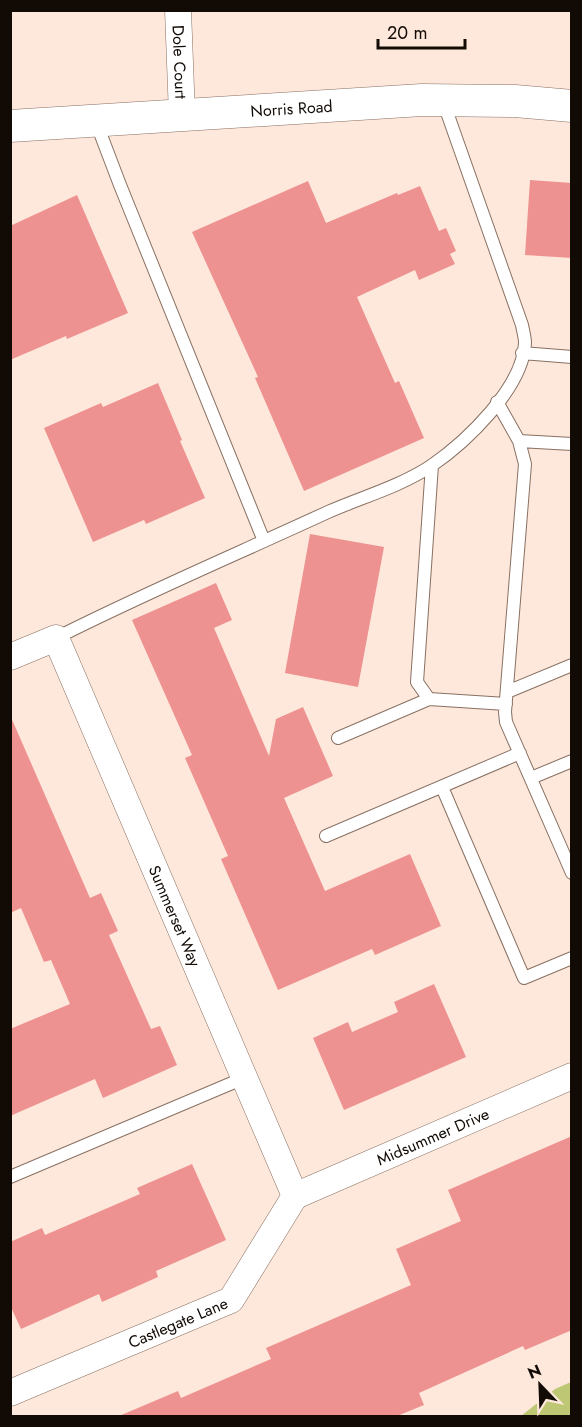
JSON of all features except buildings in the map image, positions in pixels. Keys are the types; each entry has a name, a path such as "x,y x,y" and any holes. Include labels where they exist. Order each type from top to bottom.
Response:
{"street":[{"name":"Dole Court","path":"178,10 182,114"},
{"name":"Norris Road","path":"10,126 376,102 515,101 572,106"},
{"path":"10,657 56,638"},
{"name":"Summerset Way","path":"56,638 295,1196"},
{"name":"Midsummer Drive","path":"295,1196 572,1076"},
{"name":"Castlegate Lane","path":"10,1393 231,1300 295,1196"}],"lane":[{"path":"56,638 94,618 345,504 410,479 432,465 465,437 497,402 520,364 525,343 522,325 443,100"},
{"path":"96,121 264,542"},
{"path":"522,353 572,357"},
{"path":"497,402 519,441 525,464 506,722 567,851 572,873"},
{"path":"519,441 572,444"},
{"path":"429,699 417,682 432,465"},
{"path":"338,738 429,699 507,698 572,665"},
{"path":"326,836 520,753"},
{"path":"531,778 572,761"},
{"path":"442,787 524,978 572,958"},
{"path":"10,1177 244,1078"}],"green space":[{"path":"571,1382 571,1416 521,1416 555,1389"}]}
